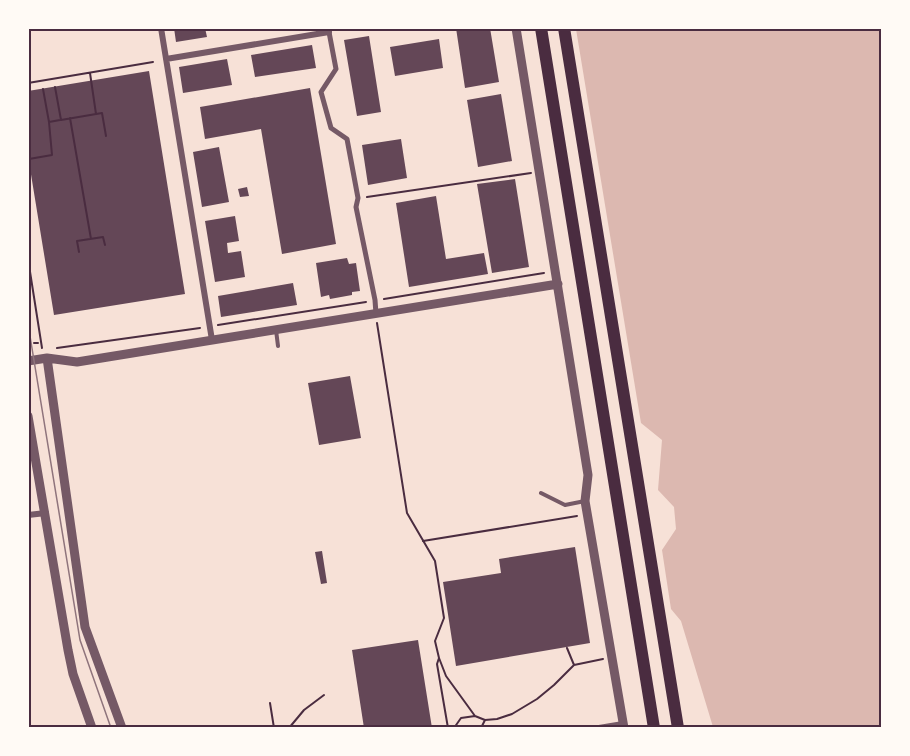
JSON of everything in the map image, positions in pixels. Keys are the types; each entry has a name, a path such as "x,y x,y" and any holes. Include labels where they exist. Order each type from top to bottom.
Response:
{"highway":[{"path":"541,28 648,691 652,728"},
{"path":"564,28 678,728"}],"street":[{"path":"161,28 212,340"},
{"path":"516,28 588,475 585,501 623,726 599,728"},
{"path":"166,59 329,30 336,69 321,92 331,128 347,139 358,198 356,207 376,315"},
{"path":"28,361 47,352 77,362 558,284"},
{"path":"47,352 85,627 122,728"},
{"path":"28,416 68,650 73,674 92,728"},
{"path":"28,515 46,513"}],"lane":[{"path":"276,330 278,346"},
{"path":"541,494 565,505 585,501"}],"path":[{"path":"28,83 153,62"},
{"path":"90,73 96,114"},
{"path":"55,87 61,120"},
{"path":"29,159 52,155 43,88"},
{"path":"48,122 102,113 106,136"},
{"path":"70,118 91,239"},
{"path":"358,198 540,172"},
{"path":"79,252 77,241 104,237 105,245"},
{"path":"28,259 47,352 544,273"},
{"path":"376,315 407,513 435,561 444,618 435,641 446,676 475,716 484,720 497,719 512,714 537,699 562,679 574,665 611,657"},
{"path":"423,541 588,514"},
{"path":"567,648 574,665"},
{"path":"439,658 437,664 448,728"},
{"path":"289,728 304,710 324,695"},
{"path":"270,703 274,728"},
{"path":"454,728 461,718 475,716"},
{"path":"481,728 484,720"}],"shaded area":[{"path":"576,29 880,29 882,39 881,727 713,727 681,621 671,609 662,550 676,529 674,507 658,490 662,440 641,423"}],"building":[{"path":"174,28 205,28 207,37 176,42"},
{"path":"456,28 490,28 499,82 465,88"},
{"path":"369,36 381,112 357,116 344,40"},
{"path":"439,39 443,68 395,76 390,47"},
{"path":"312,45 316,68 255,77 251,55"},
{"path":"227,59 232,85 183,93 179,67"},
{"path":"149,71 185,294 54,315 28,156 28,91"},
{"path":"310,88 336,244 282,254 261,129 205,139 200,107"},
{"path":"501,94 512,161 478,167 467,100"},
{"path":"401,139 407,178 368,185 362,145"},
{"path":"219,147 229,202 202,207 193,152"},
{"path":"515,179 529,267 492,273 477,184"},
{"path":"247,187 249,196 240,197 238,189"},
{"path":"436,196 446,259 484,253 488,274 409,287 396,203"},
{"path":"235,216 239,241 227,243 228,253 241,251 245,277 215,282 205,221"},
{"path":"347,258 349,264 356,263 360,291 352,292 352,295 330,299 329,295 321,297 316,263"},
{"path":"293,283 297,305 221,317 218,296"},
{"path":"350,376 361,438 319,445 308,383"},
{"path":"575,547 590,643 456,666 443,582 501,573 499,559"},
{"path":"322,551 327,583 321,584 315,552"},
{"path":"418,640 432,728 364,728 352,650"}],"tram line":[{"path":"28,324 80,640 111,728"}]}
